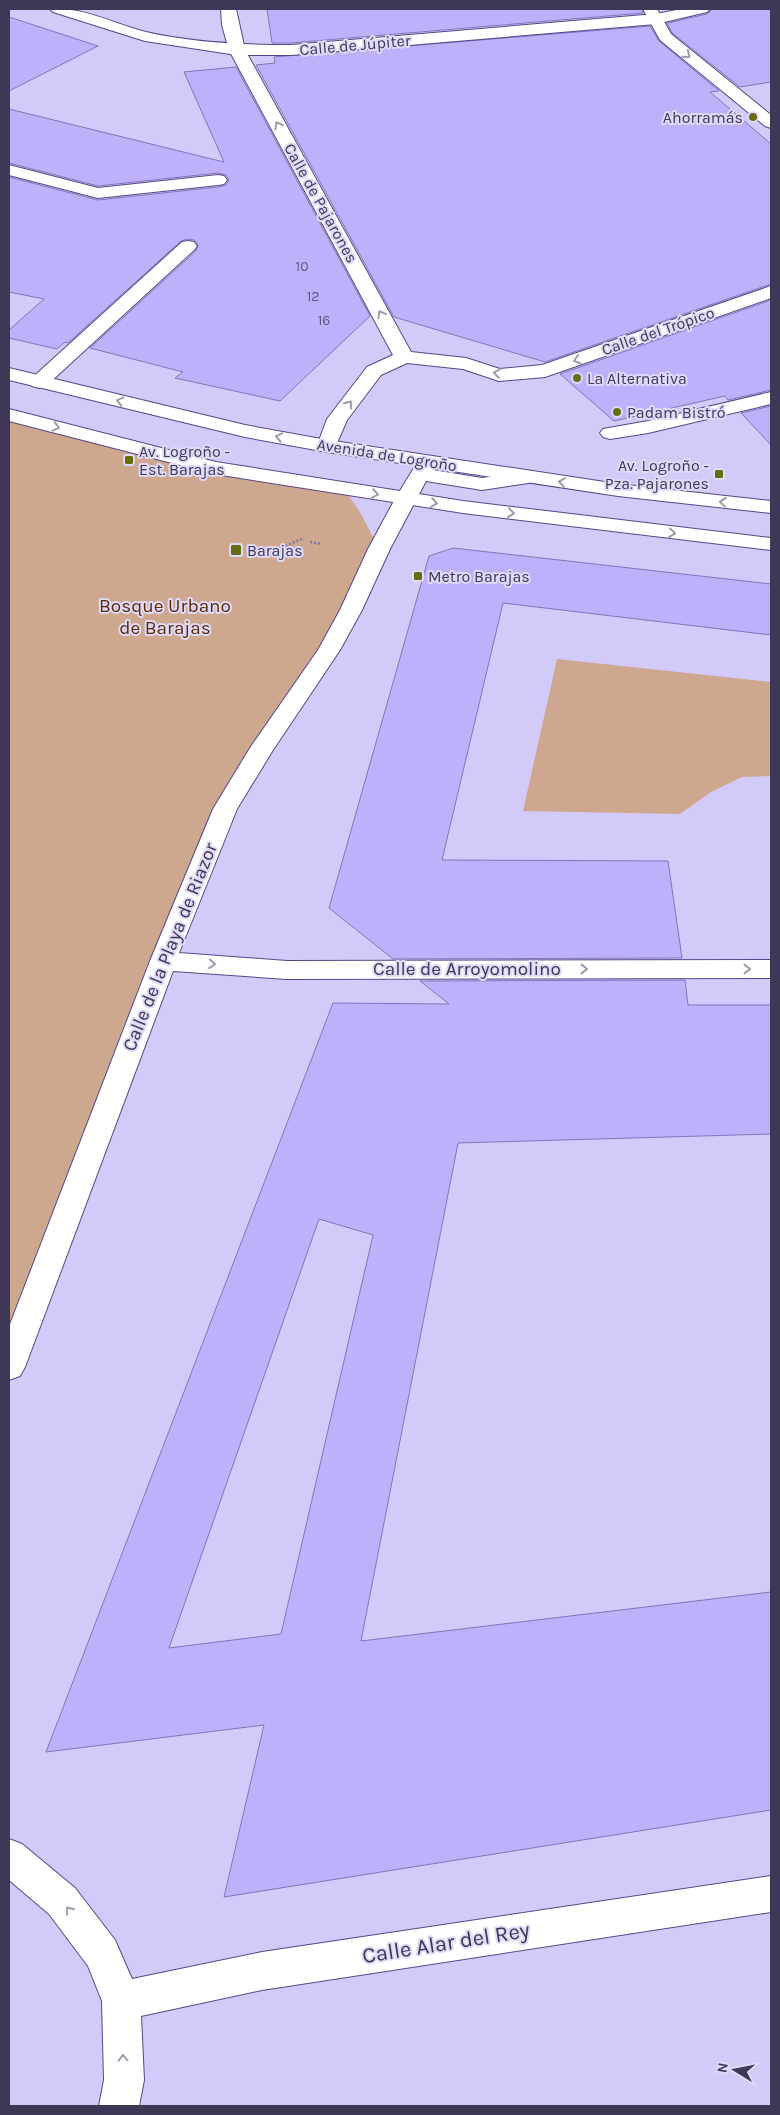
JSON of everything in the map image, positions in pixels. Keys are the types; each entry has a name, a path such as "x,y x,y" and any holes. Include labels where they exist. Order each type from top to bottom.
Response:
{"street":[{"name":"Calle de Júpiter","path":"58,9 145,36 237,50 291,50 702,9"},
{"name":"Calle de Pajarones","path":"228,9 237,50 404,357"},
{"path":"653,14 665,37 771,123"},
{"path":"9,170 98,193 218,180"},
{"path":"40,382 188,246"},
{"name":"Calle del Trópico","path":"404,357 466,364 499,375 546,371 771,292"},
{"path":"327,446 337,419 374,371 404,357"},
{"name":"Avenida de Logroño","path":"9,374 245,430 424,468 482,484 528,477 618,490 771,507"},
{"path":"610,433 648,427 771,398"},
{"path":"9,415 215,468 405,499 771,544"},
{"name":"Calle de la Playa de Riazor","path":"9,1367 163,961 225,809 262,748 329,650 351,610 405,499 424,468"},
{"name":"Calle de Arroyomolino","path":"163,961 287,970 771,969"},
{"path":"9,1857 62,1901 102,1953 121,2001 124,2080 119,2106"},
{"name":"Calle Alar del Rey","path":"121,2001 262,1971 771,1894"}],"path":[{"path":"278,549 304,538"},
{"path":"310,542 322,544"}],"green space":[{"name":"Bosque Urbano de Barajas","path":"9,415 215,468 345,490 360,512 379,549 262,748 163,961 9,1367"},
{"path":"557,659 771,682 771,776 742,777 711,792 680,814 523,811"}],"building":[{"path":"267,9 641,9 643,13 291,43 272,43"},
{"path":"712,9 771,9 771,82 740,87 672,33 667,23 707,14"},
{"path":"9,17 98,46 9,91"},
{"path":"650,26 659,41 719,91 710,92 771,144 771,284 545,362 394,317 256,65 275,63 274,57"},
{"path":"236,67 370,316 280,401 175,378 183,372 90,348 196,251 198,245 194,240 188,239 181,241 68,343 65,342 57,349 9,338 9,330 44,299 9,292 9,177 98,200 218,187 226,185 229,180 226,175 218,173 98,186 9,163 9,109 224,162 184,72"},
{"path":"771,300 771,390 728,400 725,396 614,421 560,374"},
{"path":"771,406 771,445 741,413"},
{"path":"453,548 771,584 771,635 503,603 442,860 668,861 682,958 393,959 329,908 429,556"},
{"path":"685,980 688,1005 771,1005 771,1134 458,1143 361,1641 771,1592 771,1810 224,1897 264,1725 46,1752 333,1003 449,1004 420,981","holes":["319,1219 373,1235 281,1634 169,1648"]}],"place":[{"name":"Ahorramás","path":"753,117"},
{"name":"La Alternativa","path":"577,378"},
{"name":"Padam Bistró","path":"617,412"},
{"name":"Av. Logroño - Est. Barajas","path":"129,460"},
{"name":"Av. Logroño - Pza. Pajarones","path":"719,474"},
{"name":"Barajas","path":"236,550"},
{"name":"Metro Barajas","path":"418,576"}]}
